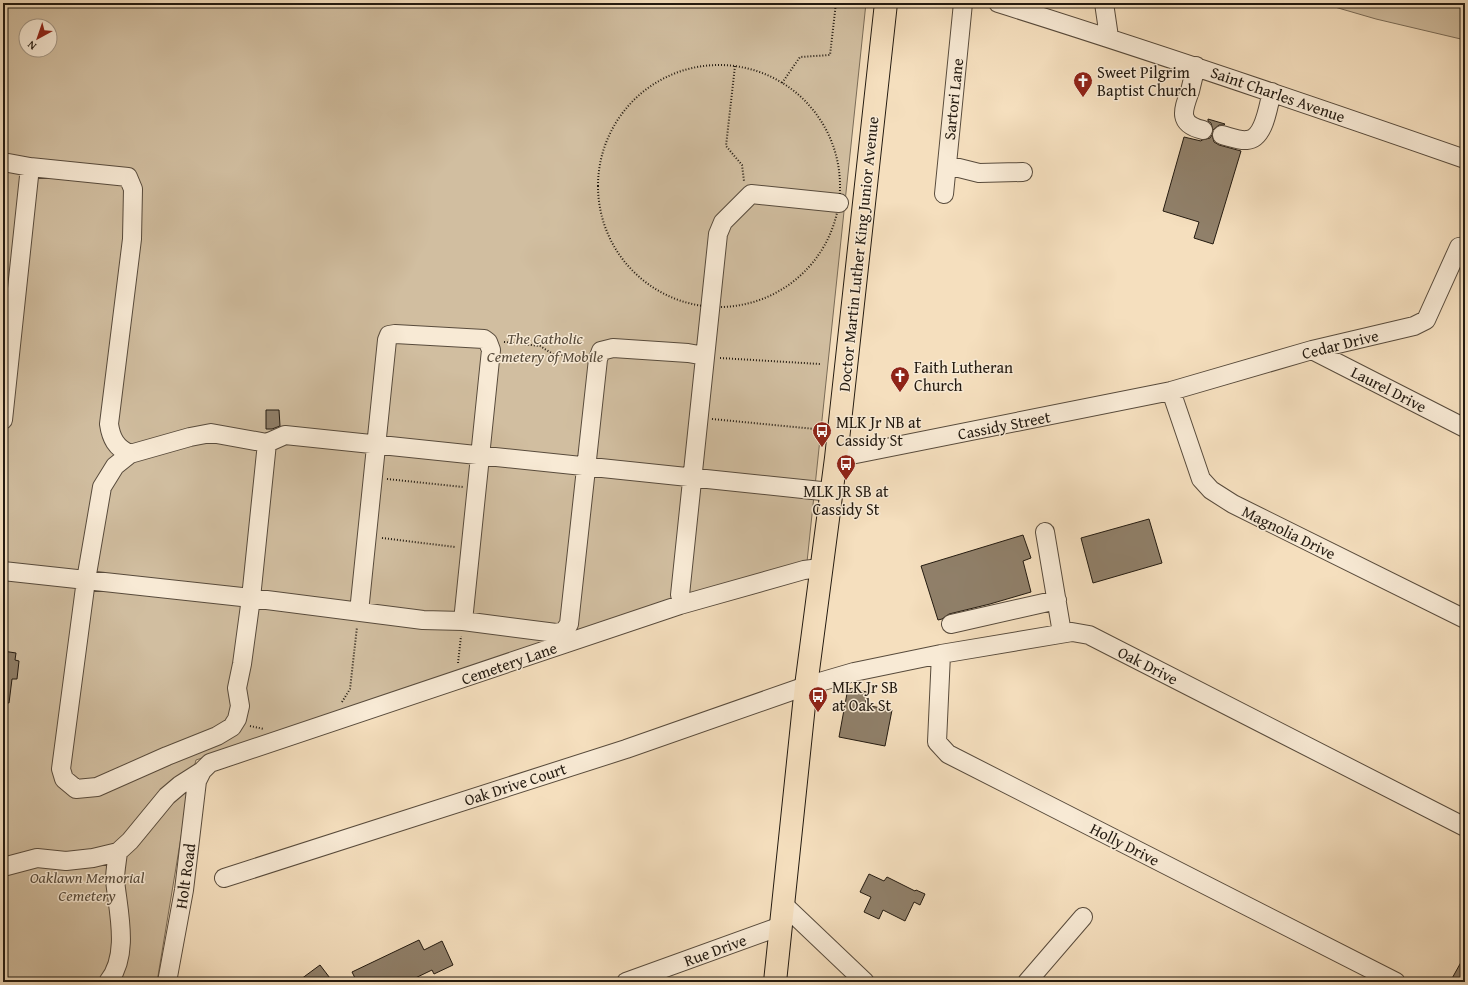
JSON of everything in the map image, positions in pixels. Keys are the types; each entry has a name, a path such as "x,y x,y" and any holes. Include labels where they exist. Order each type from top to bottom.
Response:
{"main road":[{"name":"Doctor Martin Luther King Junior Avenue","path":"775,982 806,686 820,568 836,458 886,3"}],"street":[{"name":"Sartori Lane","path":"944,194 963,3"},
{"name":"Saint Charles Avenue","path":"998,3 1109,37 1196,66 1465,159"},
{"path":"1104,3 1109,37"},
{"path":"1196,66 1183,112 1190,124 1203,130"},
{"path":"1222,135 1247,140 1257,137 1262,128 1272,92"},
{"path":"3,162 30,167 128,177 133,189 132,239 109,424 111,435 115,443 122,450 130,454"},
{"path":"946,165 979,173 1023,172"},
{"path":"3,420 30,167"},
{"path":"680,594 718,234 723,222 748,188 839,202"},
{"name":"Cedar Drive","path":"1171,391 1312,350 1414,326 1426,320 1459,247 1465,246"},
{"path":"359,612 372,478 387,340 389,335 395,334 484,339 488,342 491,350 463,621"},
{"path":"3,571 251,598 423,620 463,621 556,633 564,631 569,624 598,359 601,351 613,348 705,356"},
{"name":"Laurel Drive","path":"1312,350 1465,428"},
{"name":"Cassidy Street","path":"836,458 1171,391"},
{"name":"Magnolia Drive","path":"1171,391 1200,478 1212,490 1233,504 1465,619"},
{"path":"267,443 251,598 242,664 237,688 240,706 235,722 232,727 217,736 97,787 76,789 64,779 61,768 86,580 102,487 115,466 130,454 190,437 212,433 267,443 285,435 831,492"},
{"path":"1045,532 1062,633"},
{"name":"Cemetery Lane","path":"118,852 130,841 167,796 210,763 680,606 804,570 820,568"},
{"path":"951,624 1057,600"},
{"name":"Oak Drive","path":"806,686 854,672 941,654 1062,633 1072,632 1089,635 1465,827"},
{"name":"Holly Drive","path":"941,654 937,742 948,754 1396,982"},
{"name":"Oak Drive Court","path":"224,878 626,749 806,686"},
{"name":"Holt Road","path":"167,982 184,890 197,781 202,770"},
{"path":"3,867 37,858 66,861 93,858 118,852 115,878 122,931 119,961 112,977 108,982"},
{"path":"783,904 865,982"},
{"path":"1028,982 1083,917"},
{"name":"Rue Drive","path":"626,982 781,926"}],"path":[{"path":"782,83 800,57 830,55 836,3"},
{"path":"700,66 735,66 759,72 782,83 804,100 822,122 834,147 840,174 839,202 832,232 817,259 796,281 770,297 741,306 710,307 676,299 645,282 621,257 604,225 598,191 601,156 615,124 637,96 666,77 700,66"},
{"path":"735,66 726,146 742,165 748,188"},
{"path":"488,342 495,341 540,346 553,354 598,359"},
{"path":"705,356 820,364"},
{"path":"699,418 815,429"},
{"path":"372,478 476,489"},
{"path":"366,536 470,549"},
{"path":"341,705 350,689 359,612"},
{"path":"457,667 463,621"},
{"path":"235,722 264,729"}],"green space":[{"name":"The Catholic Cemetery of Mobile","path":"3,3 866,3 807,562 671,603 196,760 190,783 157,982 3,982"},
{"path":"1321,3 1465,3 1465,40 1376,19"}],"building":[{"path":"1208,119 1225,124 1219,125 1213,130"},
{"path":"1212,135 1214,142 1219,145 1241,151 1213,244 1194,238 1199,222 1163,211 1184,137 1201,141 1210,138"},
{"path":"266,410 279,410 280,426 272,429 266,429"},
{"path":"1149,519 1162,563 1093,583 1081,538"},
{"path":"1023,535 1031,558 1023,561 1031,592 949,614 938,620 921,566"},
{"path":"3,651 16,653 15,660 19,661 17,679 12,679 9,703 3,702"},
{"path":"848,688 867,692 865,705 892,710 885,746 839,737"},
{"path":"869,874 884,881 887,877 915,891 916,890 925,894 920,905 914,902 905,921 883,910 879,919 864,912 871,897 860,892"},
{"path":"419,940 424,950 442,941 453,965 434,974 432,970 407,982 357,982 352,972"},
{"path":"1465,955 1465,982 1450,982"},
{"path":"320,965 333,982 297,982"}],"place":[{"name":"Sweet Pilgrim Baptist Church","path":"1083,98"},
{"name":"Faith Lutheran Church","path":"900,393"},
{"name":"MLK Jr NB at Cassidy St","path":"822,448"},
{"name":"MLK JR SB at Cassidy St","path":"846,481"},
{"name":"MLK Jr SB at Oak St","path":"818,713"}],"park label":[{"name":"Oaklawn Memorial Cemetery","path":"87,886"}]}
